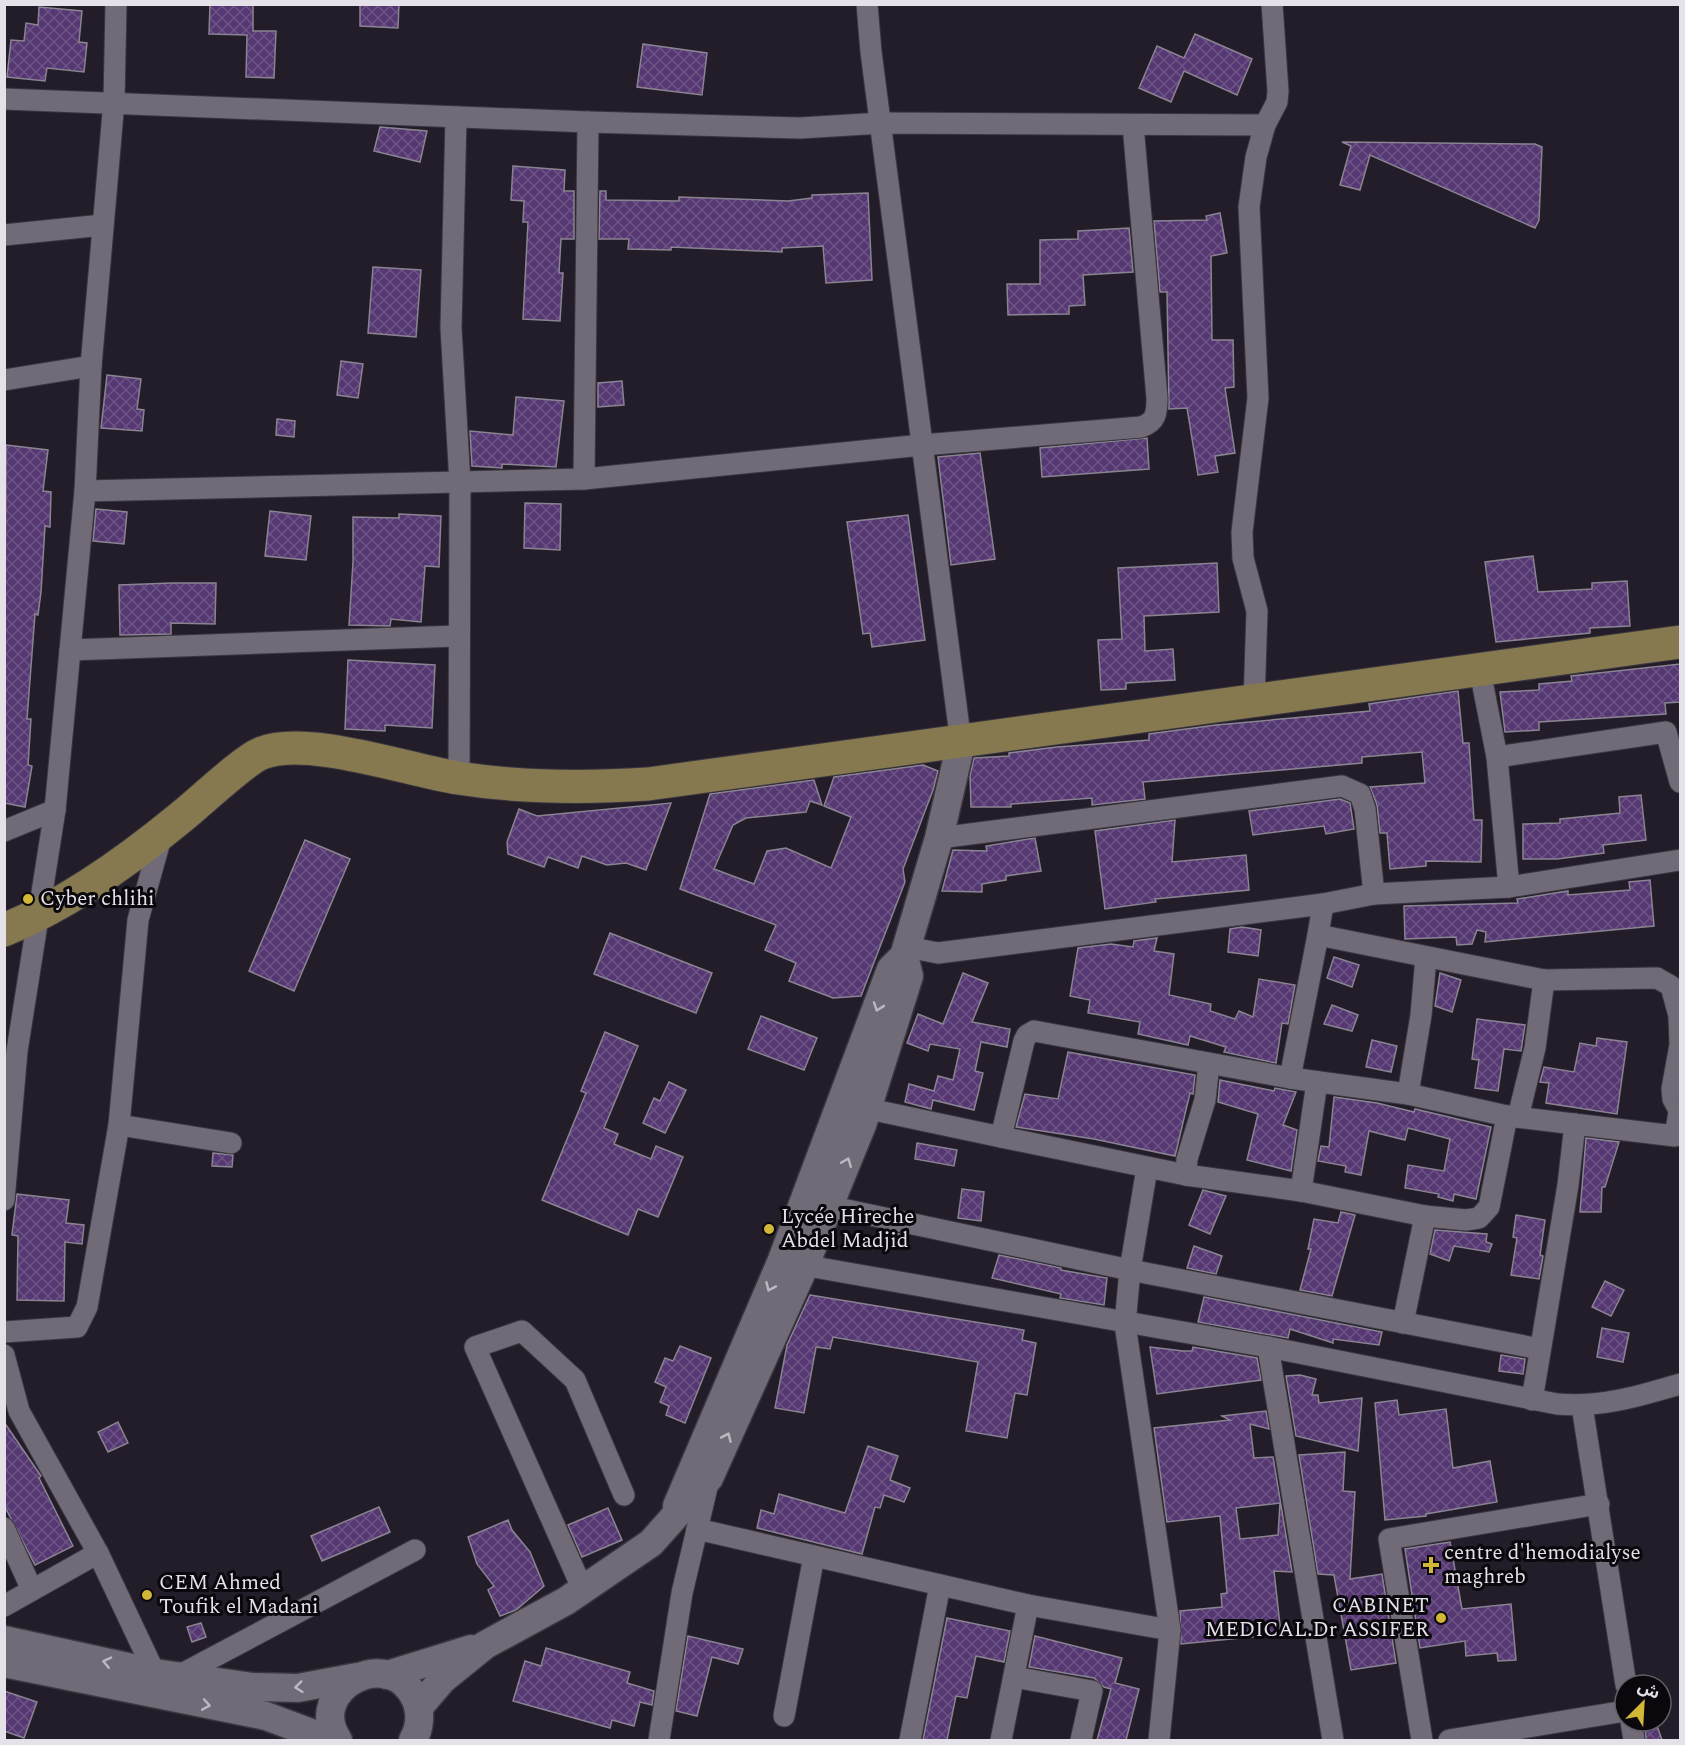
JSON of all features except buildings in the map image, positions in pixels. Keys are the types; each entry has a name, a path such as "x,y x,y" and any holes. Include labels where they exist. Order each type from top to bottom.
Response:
{"main road":[{"path":"4,930 39,916 162,834 260,753 281,748 308,747 459,778 587,788 638,785 961,743 1680,642"}],"street":[{"path":"4,1200 11,1054 39,916 55,810 85,491 90,366 114,101 116,4"},
{"path":"419,1728 442,1679 485,1645 583,1590 651,1543 684,1524 709,1478 855,1106 909,976 906,952 939,838 961,743 871,52 867,4"},
{"path":"1254,702 1257,611 1243,558 1242,532 1258,398 1249,207 1256,157 1265,125 1277,102 1272,4"},
{"path":"4,99 114,101 456,117 800,128 882,123 1265,125"},
{"path":"456,117 452,328 460,483 457,636 459,778"},
{"path":"584,479 588,122"},
{"path":"85,491 584,479 922,445 1141,428 1150,424 1155,418 1157,398 1133,125"},
{"path":"4,235 103,225"},
{"path":"4,380 90,366"},
{"path":"70,650 457,636"},
{"path":"1480,671 1497,758 1509,887"},
{"path":"1497,758 1673,731 1680,782"},
{"path":"939,838 1342,786 1360,794 1365,809 1374,894"},
{"path":"4,831 55,810"},
{"path":"4,1332 77,1327 87,1307 119,1125 138,920 162,834"},
{"path":"906,952 938,953 1323,904 1374,894 1509,887 1680,860"},
{"path":"1290,1078 1323,904"},
{"path":"1001,1137 1020,1054 1027,1035 1031,1031 1290,1078 1408,1094 1513,1116 1575,1124 1678,1145 1680,1108 1673,1099 1672,1089 1680,1032 1671,987 1657,978 1544,980 1318,935"},
{"path":"1408,1094 1421,1015 1426,957"},
{"path":"855,1106 1147,1168 1301,1191 1425,1216 1466,1220 1485,1214 1495,1184 1534,1048 1544,980"},
{"path":"1186,1175 1187,1159 1205,1100 1209,1064"},
{"path":"1301,1191 1317,1082"},
{"path":"1532,1400 1568,1185 1575,1124"},
{"path":"119,1125 231,1143"},
{"path":"1147,1168 1130,1270 1125,1324 1170,1630 1159,1740"},
{"path":"817,1204 1130,1270 1540,1349"},
{"path":"1403,1323 1425,1216"},
{"path":"793,1263 1125,1324 1268,1347 1532,1400 1582,1406 1623,1401 1680,1384"},
{"path":"659,1740 682,1593 684,1524 690,1470 793,1263"},
{"path":"583,1590 475,1347 522,1331 575,1380 624,1495"},
{"path":"1268,1347 1334,1740"},
{"path":"4,1355 12,1414 98,1553 167,1683"},
{"path":"1582,1406 1624,1673"},
{"path":"1422,1740 1389,1539 1599,1504"},
{"path":"684,1524 1028,1605 1170,1630"},
{"path":"4,1528 32,1590"},
{"path":"167,1683 415,1550"},
{"path":"4,1606 98,1553"},
{"path":"784,1716 814,1556"},
{"path":"909,1740 940,1585"},
{"path":"1001,1740 1028,1605"},
{"path":"4,1640 167,1683 327,1739 334,1701 343,1687 357,1677"},
{"path":"387,1675 485,1645"},
{"path":"4,1663 167,1683 254,1687 298,1688 372,1673 387,1675 402,1682 412,1693 419,1728"},
{"path":"1014,1677 1092,1691 1081,1740"},
{"path":"1449,1740 1613,1713"}],"place":[{"name":"Cyber chlihi","path":"28,899"},
{"name":"Lycée Hireche Abdel Madjid","path":"769,1229"},
{"name":"centre d'hemodialyse maghreb","path":"1431,1565"},
{"name":"CEM Ahmed Toufik el Madani","path":"147,1595"},
{"name":"CABINET MEDICAL.Dr ASSIFER","path":"1441,1618"}]}
